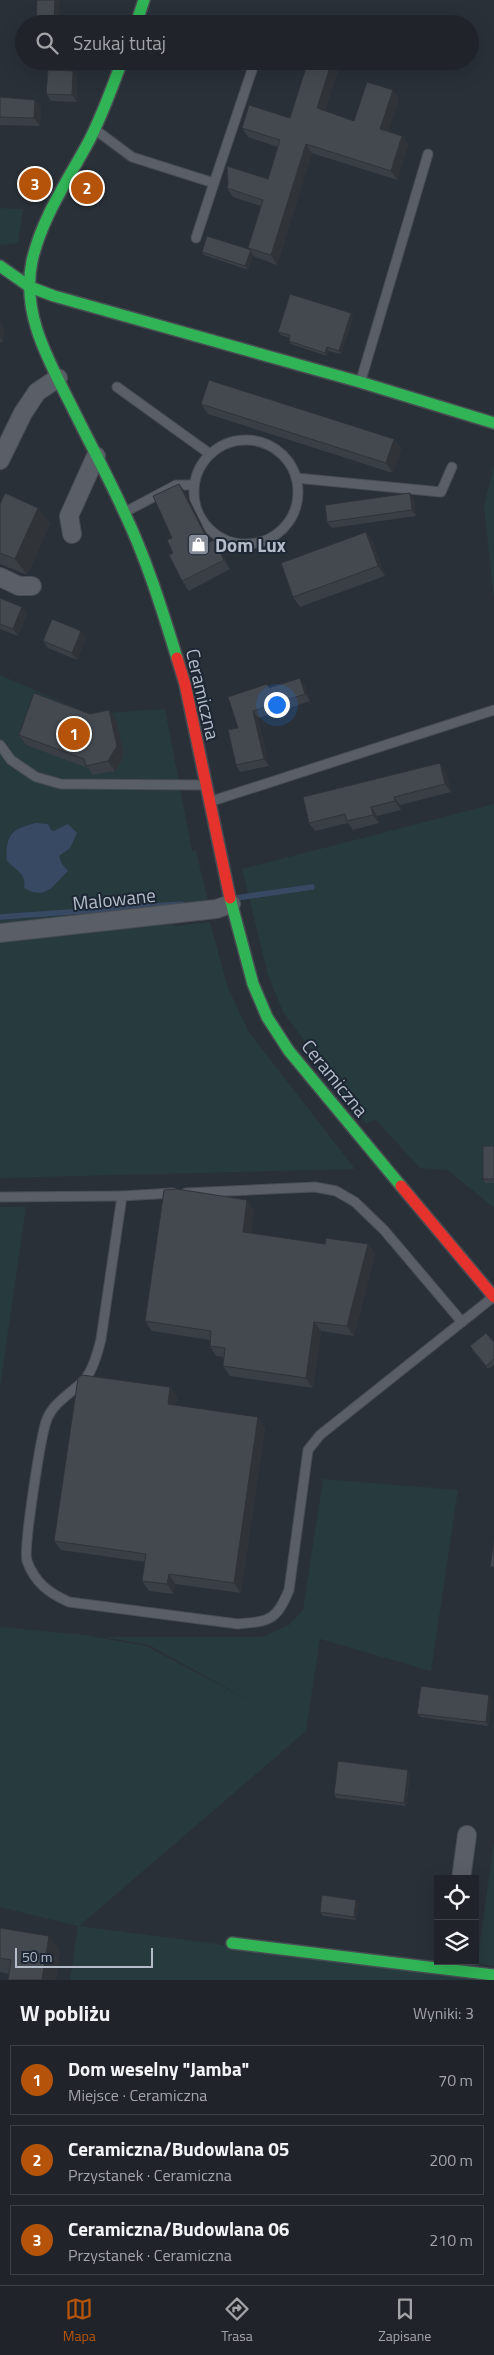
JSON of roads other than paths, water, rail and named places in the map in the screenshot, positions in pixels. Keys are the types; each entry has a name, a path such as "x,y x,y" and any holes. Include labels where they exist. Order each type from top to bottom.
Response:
{"street":[{"path":"139,15 144,0"},
{"name":"Ceramiczna","path":"118,70 95,129 41,227 31,258 30,287 34,327 41,346 124,513 164,614 184,684 230,899 253,984 267,1017 289,1051 494,1296"},
{"path":"0,266 30,287 360,382 494,423"},
{"path":"0,460 22,413 37,392 58,378"},
{"path":"72,534 69,516 96,456"},
{"path":"0,577 19,586 32,586"},
{"name":"Malowane","path":"0,933 216,909 230,899"},
{"path":"461,1875 468,1835"},
{"path":"232,1943 434,1963"},
{"path":"451,1965 494,1975"}],"lane":[{"path":"196,238 252,70"},
{"path":"95,129 132,157 214,183"},
{"path":"360,382 428,154"},
{"path":"117,387 210,454"},
{"path":"243,440 260,442 276,450 289,462 296,478 298,496 294,512 286,526 273,537 257,544 240,544 224,540 210,531 200,517 194,502 194,485 200,468 210,454 225,444 243,440"},
{"path":"296,478 441,492 452,468"},
{"path":"124,513 176,485 194,485"},
{"path":"210,802 494,710"},
{"path":"0,745 11,760 36,777 61,784 206,785"},
{"path":"0,1197 122,1196 315,1187 336,1191 355,1202 384,1230 462,1322"},
{"path":"122,1196 99,1348 87,1376 58,1403 47,1419 27,1532 26,1559 34,1578 50,1594 69,1602 238,1624 264,1622 281,1610 289,1590 308,1450 320,1436 494,1296"}],"water":[{"path":"36,823 48,824 51,830 54,831 68,824 77,833 70,848 59,856 62,864 68,871 49,890 38,893 24,888 24,879 7,861 7,845 12,834 21,828"}],"waterway":[{"path":"236,898 312,887"},
{"path":"0,917 182,904"}],"place":[{"name":"Ceramiczna/Budowlana 06","path":"35,184"},
{"name":"Ceramiczna/Budowlana 05","path":"87,188"},
{"name":"Dom Lux","path":"199,545"},
{"name":"Dom weselny \"Jamba\"","path":"74,734"}]}
